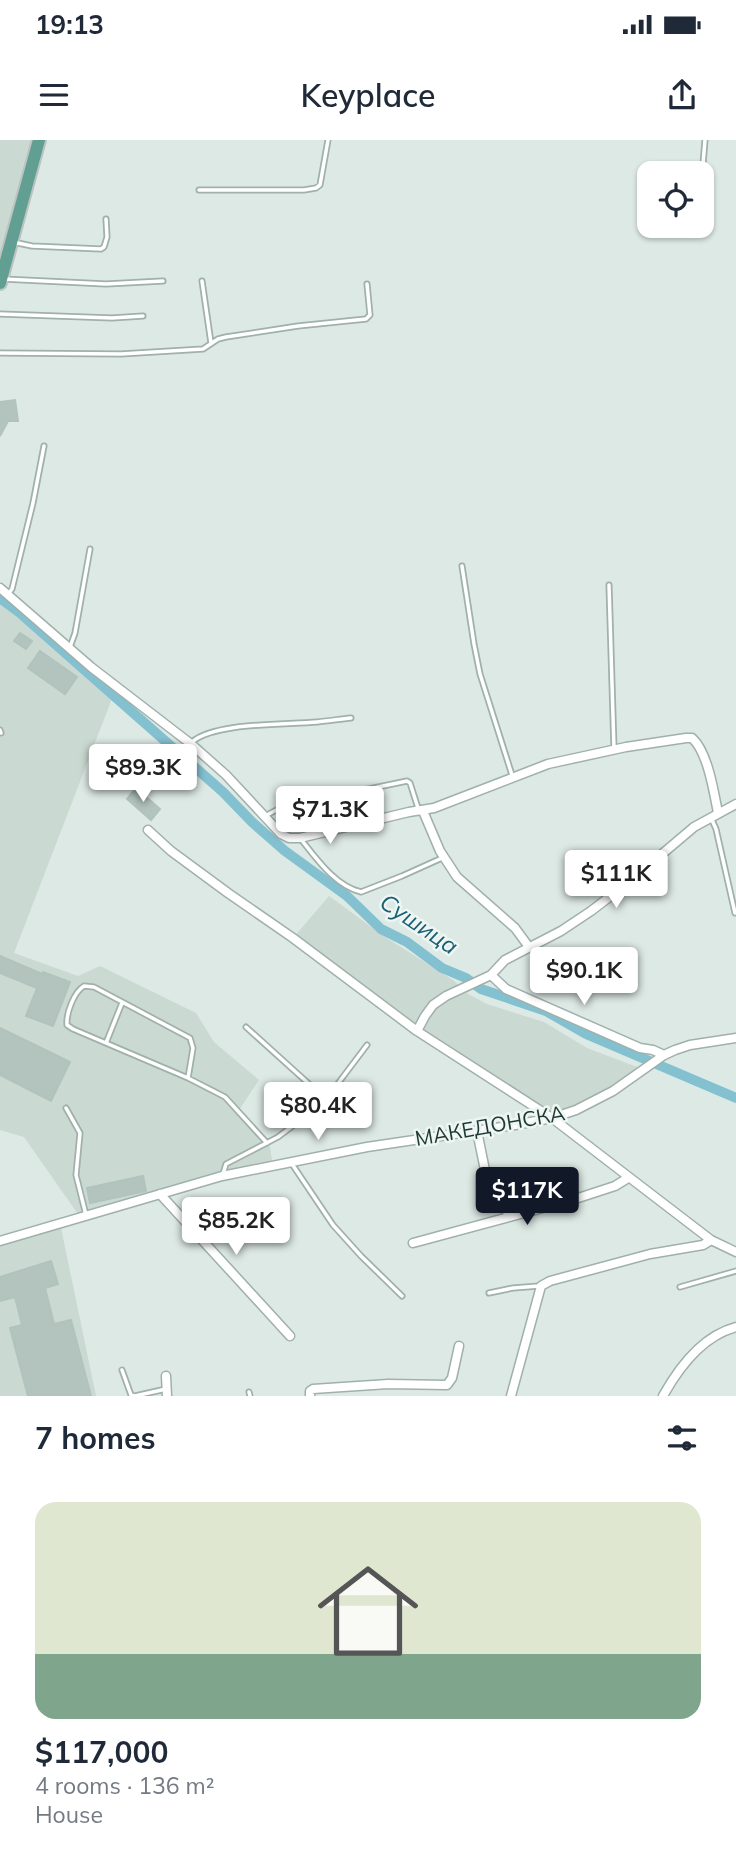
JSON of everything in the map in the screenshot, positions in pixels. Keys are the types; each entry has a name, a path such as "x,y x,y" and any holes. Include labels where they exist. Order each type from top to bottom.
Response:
{"main road":[{"path":"1,281 3,259 11,242 39,140"}],"street":[{"path":"0,588 69,649 191,744 226,775 285,836 293,839 421,811 548,764 614,749 692,738 704,758 715,815"},
{"path":"417,1031 433,1005 491,975 505,960 561,931 629,882 680,838 736,804"},
{"path":"421,811 457,877 515,928 528,947"},
{"path":"148,830 171,851 417,1031 552,1118 711,1240 736,1252"},
{"path":"491,975 506,989 640,1048 664,1055"},
{"name":"МАКЕДОНСКА","path":"0,1241 222,1176 367,1147 552,1118 576,1110 613,1091 664,1055 690,1045 736,1038"},
{"path":"477,1131 490,1183 510,1216"},
{"path":"413,1243 615,1186 628,1178"},
{"path":"160,1194 290,1336"},
{"path":"511,1396 541,1286 550,1281 650,1254 704,1245 711,1240"},
{"path":"663,1396 672,1379 704,1342 722,1330 736,1327"},
{"path":"310,1396 313,1389 388,1384 447,1385 452,1378 459,1346"},
{"path":"166,1376 167,1393"}],"lane":[{"path":"199,190 316,188 322,178 328,140"},
{"path":"703,161 705,140"},
{"path":"11,242 32,246 101,249 107,237 106,219"},
{"path":"1,281 106,284 163,281"},
{"path":"202,281 211,343"},
{"path":"0,353 121,354 204,349 218,339 238,335 368,318 370,310 367,284"},
{"path":"0,314 112,318 143,316"},
{"path":"8,595 12,589 33,503 44,446"},
{"path":"69,649 75,633 90,549"},
{"path":"462,566 480,674 512,778"},
{"path":"609,585 614,749"},
{"path":"191,744 214,732 351,718"},
{"path":"265,816 282,807 407,781 421,811"},
{"path":"715,815 735,913"},
{"path":"300,838 334,878 361,892 444,857"},
{"path":"188,1078 193,1048 190,1038 94,987 84,986 79,989 66,1019 67,1025 225,1097 267,1143"},
{"path":"106,1043 122,1003"},
{"path":"246,1027 319,1093 324,1102"},
{"path":"222,1176 226,1164 278,1137 324,1102 367,1045"},
{"path":"66,1108 80,1133 76,1175 86,1215"},
{"path":"290,1162 333,1225 402,1296"},
{"path":"680,1287 736,1271"},
{"path":"489,1293 541,1286"},
{"path":"122,1370 131,1395 167,1393"}],"shaded area":[{"path":"0,140 32,140 0,253"},
{"path":"0,603 113,696 14,953 78,976 100,966 196,1013 214,1042 259,1080 239,1110 269,1141 273,1166 80,1217 24,1137 0,1130"},
{"path":"329,896 385,937 453,980 468,994 487,1004 544,1022 587,1048 645,1070 613,1091 552,1118 417,1031 293,938"},
{"path":"60,1223 96,1396 0,1396 0,1241"}],"building":[{"path":"15,400 18,421 8,421 0,436 0,402"},
{"path":"20,633 32,641 26,649 14,641"},
{"path":"40,651 77,677 65,694 28,668"},
{"path":"136,788 160,809 151,820 127,799"},
{"path":"0,956 42,974 43,972 70,982 53,1026 26,1016 37,988 0,973"},
{"path":"0,1028 70,1062 51,1101 0,1075"},
{"path":"143,1176 146,1191 90,1203 87,1188"},
{"path":"51,1261 58,1284 45,1288 54,1324 71,1320 91,1396 28,1396 10,1328 22,1325 15,1297 0,1301 0,1277"}],"waterway":[{"name":"Сушица","path":"0,598 223,792 285,851 347,896 381,929 407,942 442,968 466,978 481,989 546,1011 586,1034 736,1098"}]}
